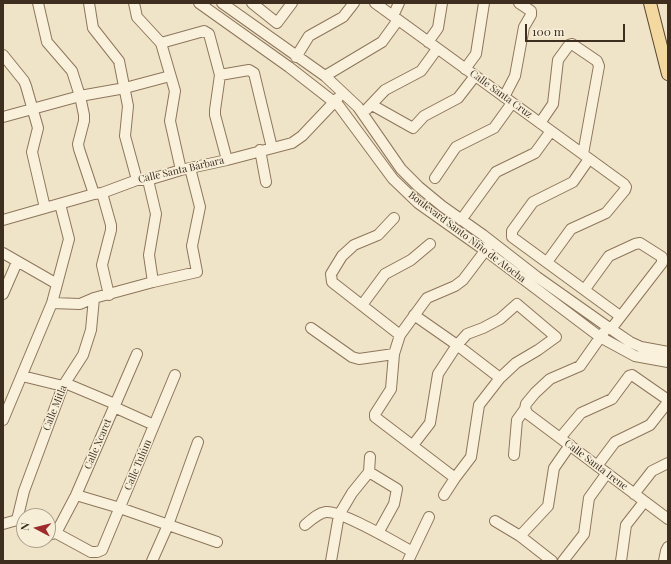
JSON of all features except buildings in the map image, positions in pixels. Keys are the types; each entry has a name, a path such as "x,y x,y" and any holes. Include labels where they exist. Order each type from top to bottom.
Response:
{"main road":[{"path":"650,3 668,74"}],"street":[{"path":"38,3 47,42 72,71 80,96 84,121 78,144 79,149 98,193 111,230 102,265 109,295"},
{"path":"52,303 80,304 94,298 197,272 192,246 200,207 170,121 175,91 161,43 137,17 134,3"},
{"name":"Boulevard Santo Niño de Atocha","path":"199,3 339,106 393,179 418,203 600,337 636,356 668,362"},
{"name":"Boulevard Santo Niño de Atocha","path":"222,3 296,57 325,76 362,113 401,169 419,187 461,220 537,277 609,328 641,347 668,352"},
{"path":"252,3 277,23 292,3"},
{"path":"296,57 309,36 343,17 354,3"},
{"name":"Calle Santa Cruz","path":"375,3 586,156 626,187 606,213 571,229 547,262"},
{"path":"325,76 382,42 396,18 399,3"},
{"path":"428,42 438,28 442,3"},
{"path":"466,69 476,54 484,3"},
{"path":"435,178 456,147 494,128 508,100 515,76 524,27 532,13 518,3"},
{"path":"89,5 93,28 119,61 128,106 125,136 156,214 149,255 153,282"},
{"path":"231,26 238,14"},
{"path":"161,43 204,31 209,34 220,75 215,110 227,160"},
{"path":"540,123 553,104 558,60 570,44 597,60 600,66 586,156 573,182 533,202 511,234 620,316"},
{"path":"362,113 372,105 385,90 421,71 437,49"},
{"path":"3,55 24,81 32,108 38,131 32,152 45,208"},
{"path":"220,75 249,70 254,73 272,148"},
{"path":"3,116 80,96 125,88 170,76"},
{"path":"372,105 412,128 424,116 458,98 475,76"},
{"name":"Calle Santa Bárbara","path":"3,220 142,180 292,143 302,136 343,93"},
{"path":"461,220 496,172 535,152 551,131"},
{"path":"260,150 266,182"},
{"path":"3,420 52,303 58,284 69,239 60,204"},
{"path":"394,218 378,235 354,245 342,256 330,278 332,282 400,335"},
{"path":"455,478 375,417 375,414 391,390 394,354 400,335 427,298 455,286 463,280 492,242"},
{"path":"514,455 517,420 526,409 526,404 550,379 580,366 600,337 620,316 662,263 662,257 640,243 636,244 609,256 585,289"},
{"path":"362,305 385,274 411,260 430,244"},
{"path":"3,253 58,284"},
{"path":"3,294 17,262"},
{"name":"Calle Mitla","path":"22,508 24,491 64,385 83,355 91,330 94,298"},
{"path":"413,445 430,423 438,374 457,345 467,334 500,319 517,304 556,337 516,363 500,378 479,406 471,457 444,495"},
{"path":"414,315 457,345 500,378"},
{"path":"311,328 352,357 359,358 394,354"},
{"name":"Calle Xcaret","path":"56,528 76,495 137,354"},
{"name":"Calle Tulúm","path":"56,536 91,552 102,550 175,375"},
{"path":"560,438 581,413 612,399 629,376 632,375 668,401 650,425 615,442 597,466"},
{"path":"22,376 64,385 114,406 154,426"},
{"name":"Calle Santa Irene","path":"526,409 528,414 668,519"},
{"path":"152,561 168,525 198,442"},
{"path":"520,536 548,506 554,468 570,445"},
{"path":"331,561 339,515 352,493 369,472 370,457"},
{"path":"634,494 652,471 668,463"},
{"path":"369,472 397,489 394,504 378,532"},
{"path":"563,561 584,534 589,498 607,473"},
{"path":"76,495 120,508 217,542"},
{"path":"620,561 626,525 644,502"},
{"path":"305,526 319,514 327,512 339,515 378,532 409,556 429,517"},
{"path":"495,521 520,536 552,561"},
{"path":"3,524 16,523"},
{"path":"664,561 668,548"}]}
